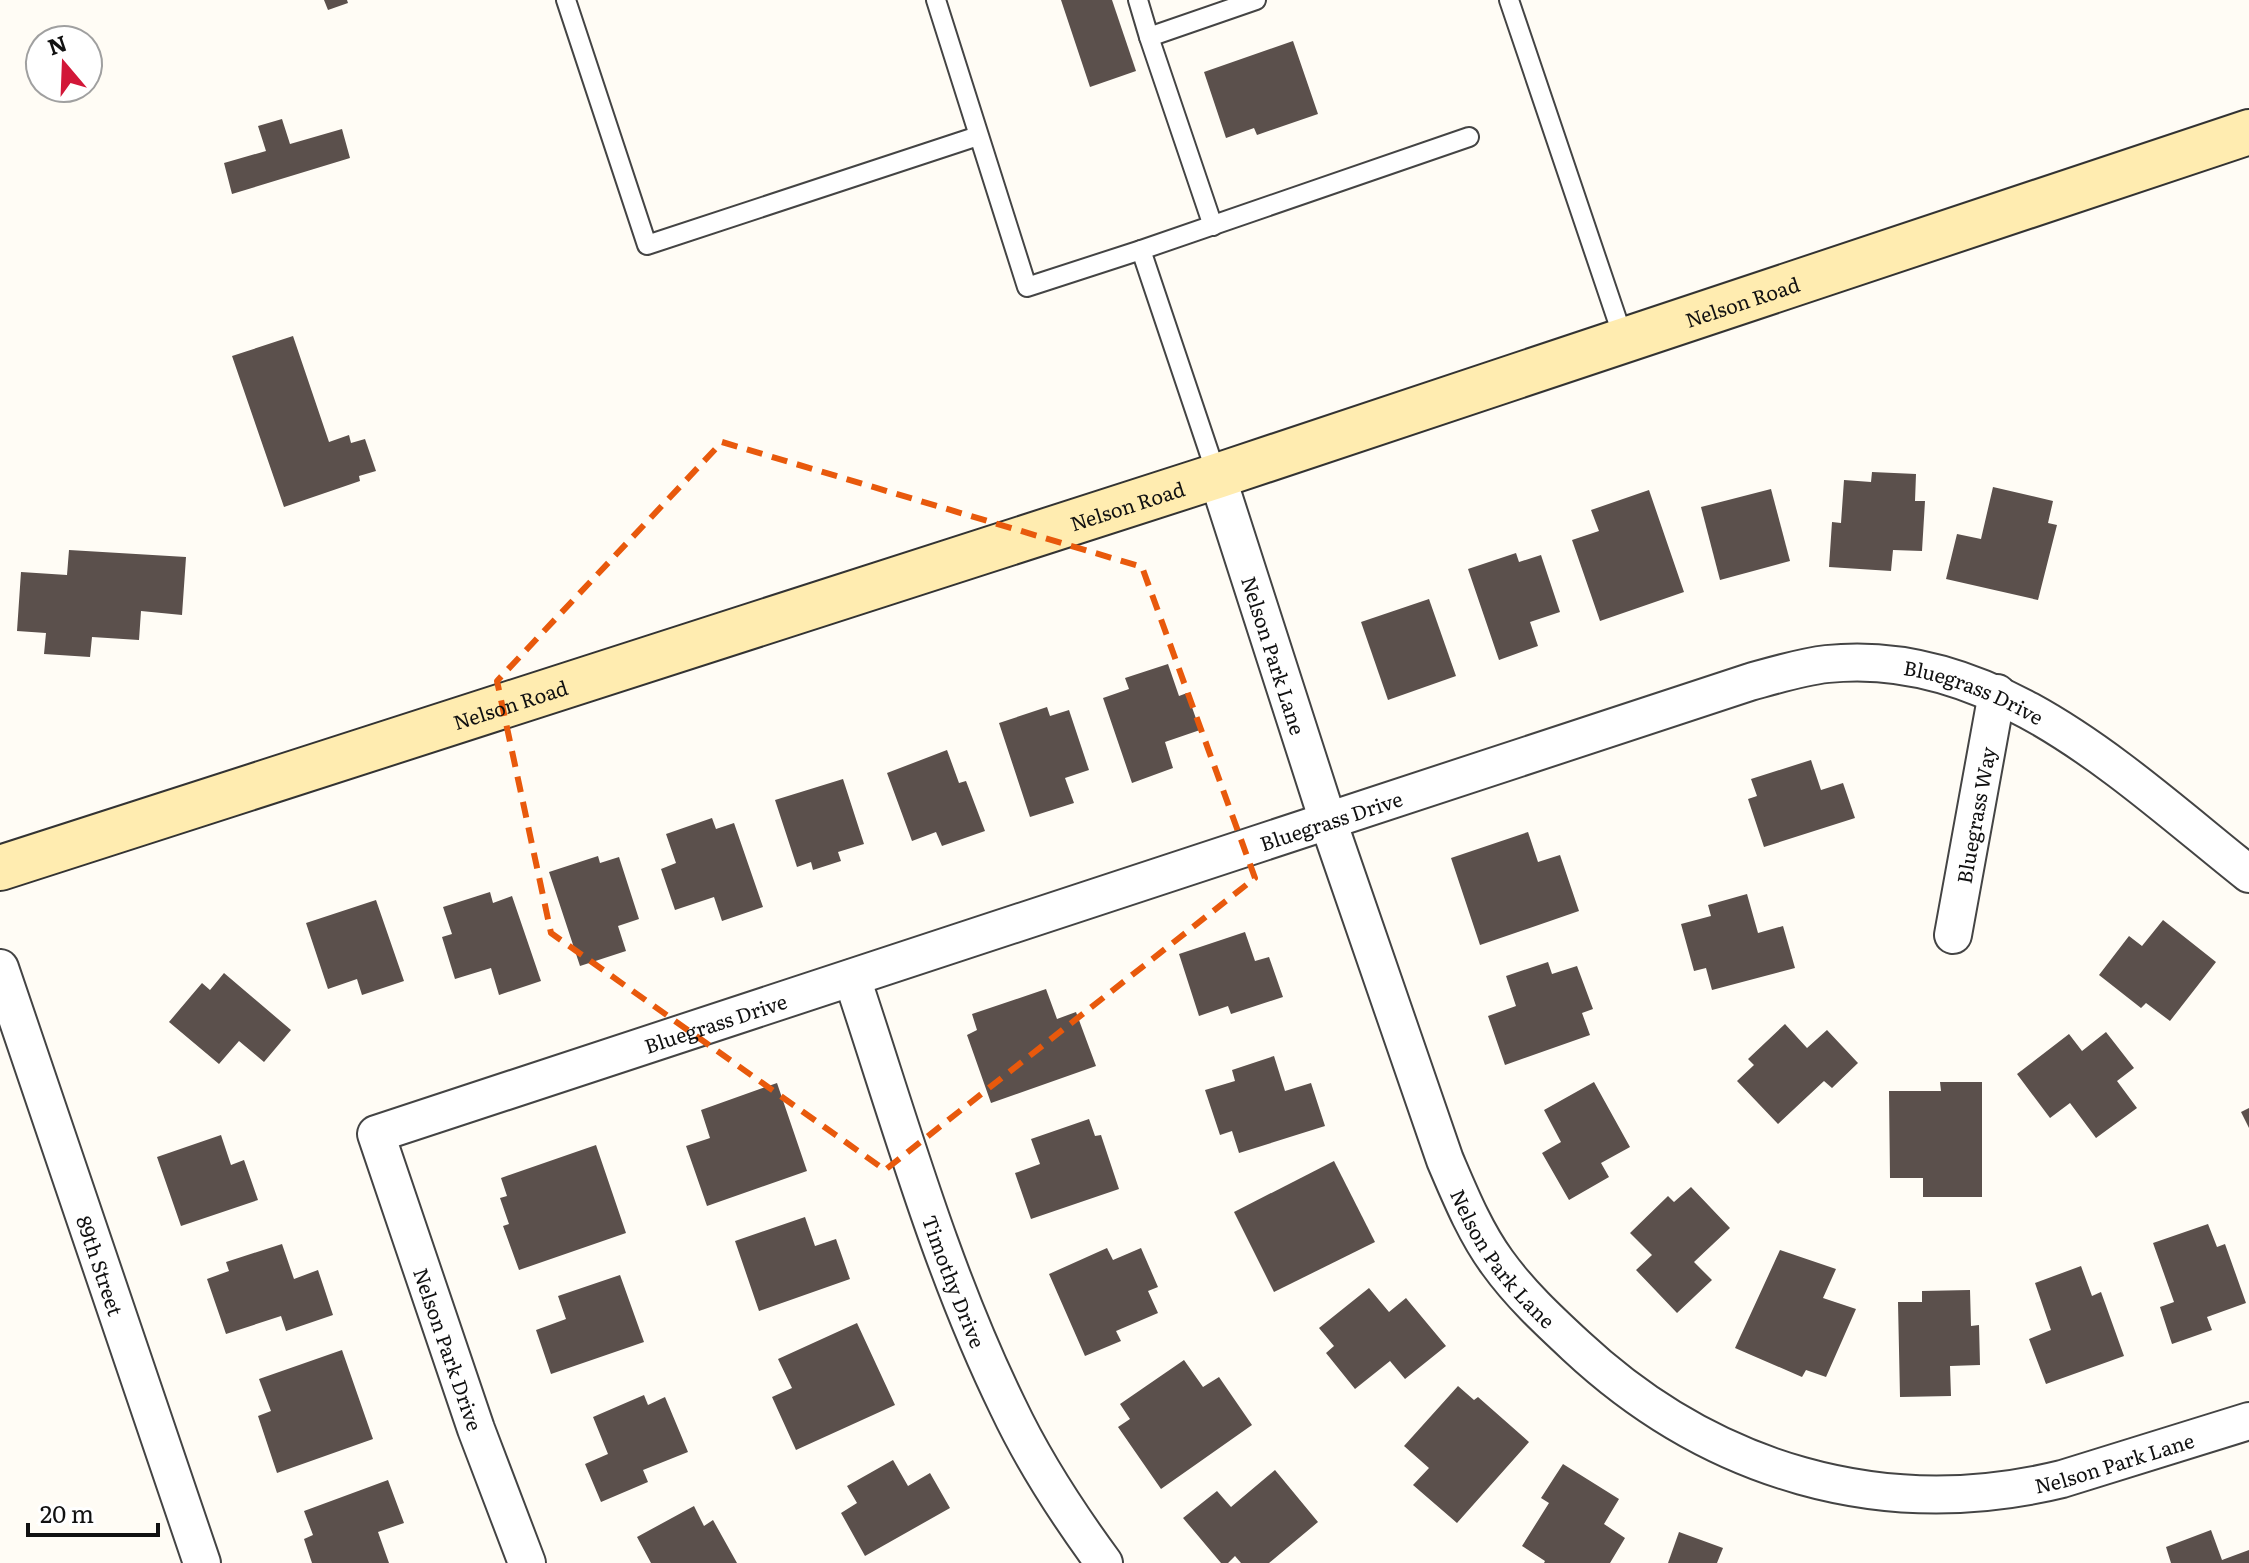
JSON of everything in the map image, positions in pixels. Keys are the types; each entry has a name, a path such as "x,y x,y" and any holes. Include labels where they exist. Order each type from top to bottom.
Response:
{"main road":[{"name":"Nelson Road","path":"0,868 1217,476 2249,132"}],"street":[{"name":"Nelson Park Lane","path":"1217,476 1328,821 1445,1160 1482,1237 1506,1273 1552,1324 1606,1374 1663,1415 1754,1460 1811,1479 1885,1492 1946,1494 2032,1487 2249,1421"},
{"name":"Bluegrass Drive","path":"376,1134 1750,682 1802,668 1850,663 1908,668 1943,675 1997,693 2046,719 2104,759 2249,874"},
{"name":"Bluegrass Way","path":"1953,935 1997,693"},
{"name":"89th Street","path":"0,968 202,1563"},
{"name":"Timothy Drive","path":"852,978 941,1245 971,1324 1021,1433 1104,1563"},
{"name":"Nelson Park Drive","path":"376,1134 476,1429 527,1563"}],"lane":[{"path":"566,0 647,245 978,136"},
{"path":"936,0 1027,287 1469,137"},
{"path":"1138,0 1213,226"},
{"path":"1149,37 1256,0"},
{"path":"1509,0 1624,340"},
{"path":"1141,250 1217,476"}],"highlighted area":[{"path":"722,442 1142,567 1255,878 885,1170 551,933 497,681"}],"building":[{"path":"324,0 347,0 348,3 328,10"},
{"path":"1061,0 1112,0 1136,71 1090,87"},
{"path":"1293,41 1318,114 1257,135 1254,128 1226,138 1204,72"},
{"path":"282,119 290,144 342,129 350,158 232,194 224,163 266,151 258,126"},
{"path":"293,336 329,442 349,435 351,443 365,439 376,471 359,476 360,481 284,507 232,356"},
{"path":"1872,472 1916,474 1915,501 1925,501 1922,551 1893,550 1891,571 1829,567 1832,522 1841,523 1844,480 1871,482"},
{"path":"1993,487 2053,501 2048,523 2057,525 2038,600 1946,579 1957,534 1981,539"},
{"path":"1771,489 1790,561 1720,580 1701,507"},
{"path":"1649,490 1684,592 1600,621 1572,540 1599,531 1591,510"},
{"path":"69,550 186,557 182,615 141,611 139,640 92,637 90,657 44,654 46,633 17,631 21,572 67,575"},
{"path":"1516,553 1519,562 1541,555 1560,612 1530,622 1538,646 1499,660 1468,569"},
{"path":"1429,599 1456,676 1388,700 1361,622"},
{"path":"1168,664 1179,696 1187,693 1200,730 1165,742 1173,768 1132,783 1103,698 1129,689 1125,678"},
{"path":"1047,707 1050,716 1069,710 1089,770 1065,778 1074,803 1030,817 999,723"},
{"path":"947,750 959,783 966,781 985,831 942,846 936,832 912,841 887,773"},
{"path":"1811,760 1821,790 1843,783 1855,818 1764,847 1748,799 1757,796 1751,779"},
{"path":"843,779 864,844 838,852 841,861 813,870 811,862 797,867 775,800"},
{"path":"712,818 716,829 734,823 763,907 722,921 714,897 675,910 661,869 676,863 666,834"},
{"path":"1528,832 1538,862 1560,855 1579,911 1480,945 1451,858"},
{"path":"598,856 600,863 619,857 639,919 618,926 626,951 580,966 549,872"},
{"path":"490,892 493,903 512,896 541,981 499,995 491,968 455,979 442,937 452,934 443,907"},
{"path":"1747,894 1758,933 1783,926 1795,968 1712,990 1706,968 1694,971 1681,924 1711,916 1708,905"},
{"path":"376,900 404,981 362,995 357,979 328,989 306,923"},
{"path":"2163,920 2216,962 2170,1021 2146,1003 2141,1008 2099,975 2129,936 2142,946"},
{"path":"1245,932 1255,961 1269,957 1283,997 1231,1014 1228,1006 1199,1016 1179,954"},
{"path":"1548,962 1552,974 1577,966 1593,1009 1582,1013 1590,1035 1505,1065 1488,1016 1516,1006 1506,976"},
{"path":"224,973 291,1030 264,1062 239,1041 219,1064 169,1022 202,983 210,990"},
{"path":"1046,989 1057,1019 1076,1012 1096,1066 991,1103 967,1035 977,1030 972,1014"},
{"path":"1785,1024 1807,1048 1827,1030 1858,1063 1832,1088 1824,1081 1778,1124 1737,1081 1754,1065 1748,1059"},
{"path":"2106,1032 2134,1068 2117,1081 2137,1108 2096,1138 2070,1103 2050,1118 2017,1074 2069,1034 2082,1051"},
{"path":"1274,1056 1285,1091 1311,1083 1325,1126 1239,1153 1232,1131 1220,1135 1205,1090 1235,1081 1232,1070"},
{"path":"1594,1082 1630,1147 1601,1163 1609,1177 1569,1200 1542,1153 1561,1142 1544,1110"},
{"path":"1940,1082 1982,1082 1982,1197 1923,1197 1923,1178 1890,1178 1889,1091 1941,1091"},
{"path":"777,1083 807,1171 707,1206 686,1146 710,1138 701,1110"},
{"path":"2249,1108 2249,1128 2241,1112"},
{"path":"1089,1119 1095,1136 1101,1135 1119,1189 1031,1219 1015,1173 1040,1164 1031,1139"},
{"path":"221,1135 231,1165 244,1160 258,1200 181,1226 157,1157"},
{"path":"596,1145 626,1233 519,1270 503,1226 509,1224 500,1198 507,1196 501,1178"},
{"path":"1334,1161 1375,1242 1274,1292 1234,1212"},
{"path":"1691,1187 1730,1228 1694,1262 1712,1280 1677,1313 1636,1270 1652,1255 1630,1233 1668,1196 1674,1202"},
{"path":"805,1217 815,1246 836,1239 850,1279 759,1311 735,1241"},
{"path":"2208,1224 2217,1247 2225,1244 2246,1303 2207,1317 2212,1330 2172,1344 2160,1307 2174,1302 2153,1243"},
{"path":"282,1244 294,1279 318,1270 333,1315 286,1331 281,1316 226,1334 207,1279 229,1271 226,1262"},
{"path":"1107,1248 1113,1260 1141,1248 1158,1287 1148,1291 1158,1313 1116,1331 1121,1341 1085,1356 1049,1274"},
{"path":"1780,1250 1836,1269 1823,1298 1856,1309 1826,1377 1806,1370 1802,1377 1735,1348"},
{"path":"2081,1266 2092,1296 2101,1292 2124,1356 2046,1384 2029,1339 2051,1330 2035,1283"},
{"path":"620,1275 644,1342 551,1374 536,1330 566,1319 558,1296"},
{"path":"1369,1288 1389,1312 1406,1298 1446,1346 1405,1379 1390,1361 1355,1389 1326,1353 1334,1346 1319,1328"},
{"path":"1970,1290 1971,1326 1979,1325 1980,1365 1950,1366 1951,1396 1900,1397 1898,1302 1922,1302 1922,1291"},
{"path":"857,1323 895,1405 796,1450 772,1397 792,1388 778,1359"},
{"path":"342,1350 373,1439 277,1473 258,1416 271,1411 259,1379"},
{"path":"1184,1360 1203,1387 1219,1377 1252,1425 1161,1489 1118,1427 1130,1419 1120,1404"},
{"path":"1458,1386 1474,1400 1478,1397 1529,1442 1457,1523 1413,1485 1429,1468 1404,1446"},
{"path":"644,1395 648,1405 665,1397 688,1452 643,1470 648,1482 601,1502 585,1464 608,1454 593,1417"},
{"path":"893,1460 908,1486 930,1473 950,1508 865,1556 841,1513 857,1503 847,1486"},
{"path":"1563,1464 1619,1499 1604,1524 1625,1538 1610,1563 1544,1563 1522,1546 1549,1503 1541,1498"},
{"path":"1275,1470 1318,1522 1269,1563 1241,1563 1235,1556 1228,1563 1221,1563 1183,1518 1217,1491 1231,1507"},
{"path":"388,1480 404,1523 378,1532 389,1563 312,1563 304,1539 313,1535 304,1511"},
{"path":"694,1506 704,1526 713,1520 737,1563 651,1563 637,1537"},
{"path":"2211,1530 2222,1560 2249,1550 2249,1563 2171,1563 2166,1547"},
{"path":"1679,1532 1723,1548 1717,1563 1668,1563"}]}
